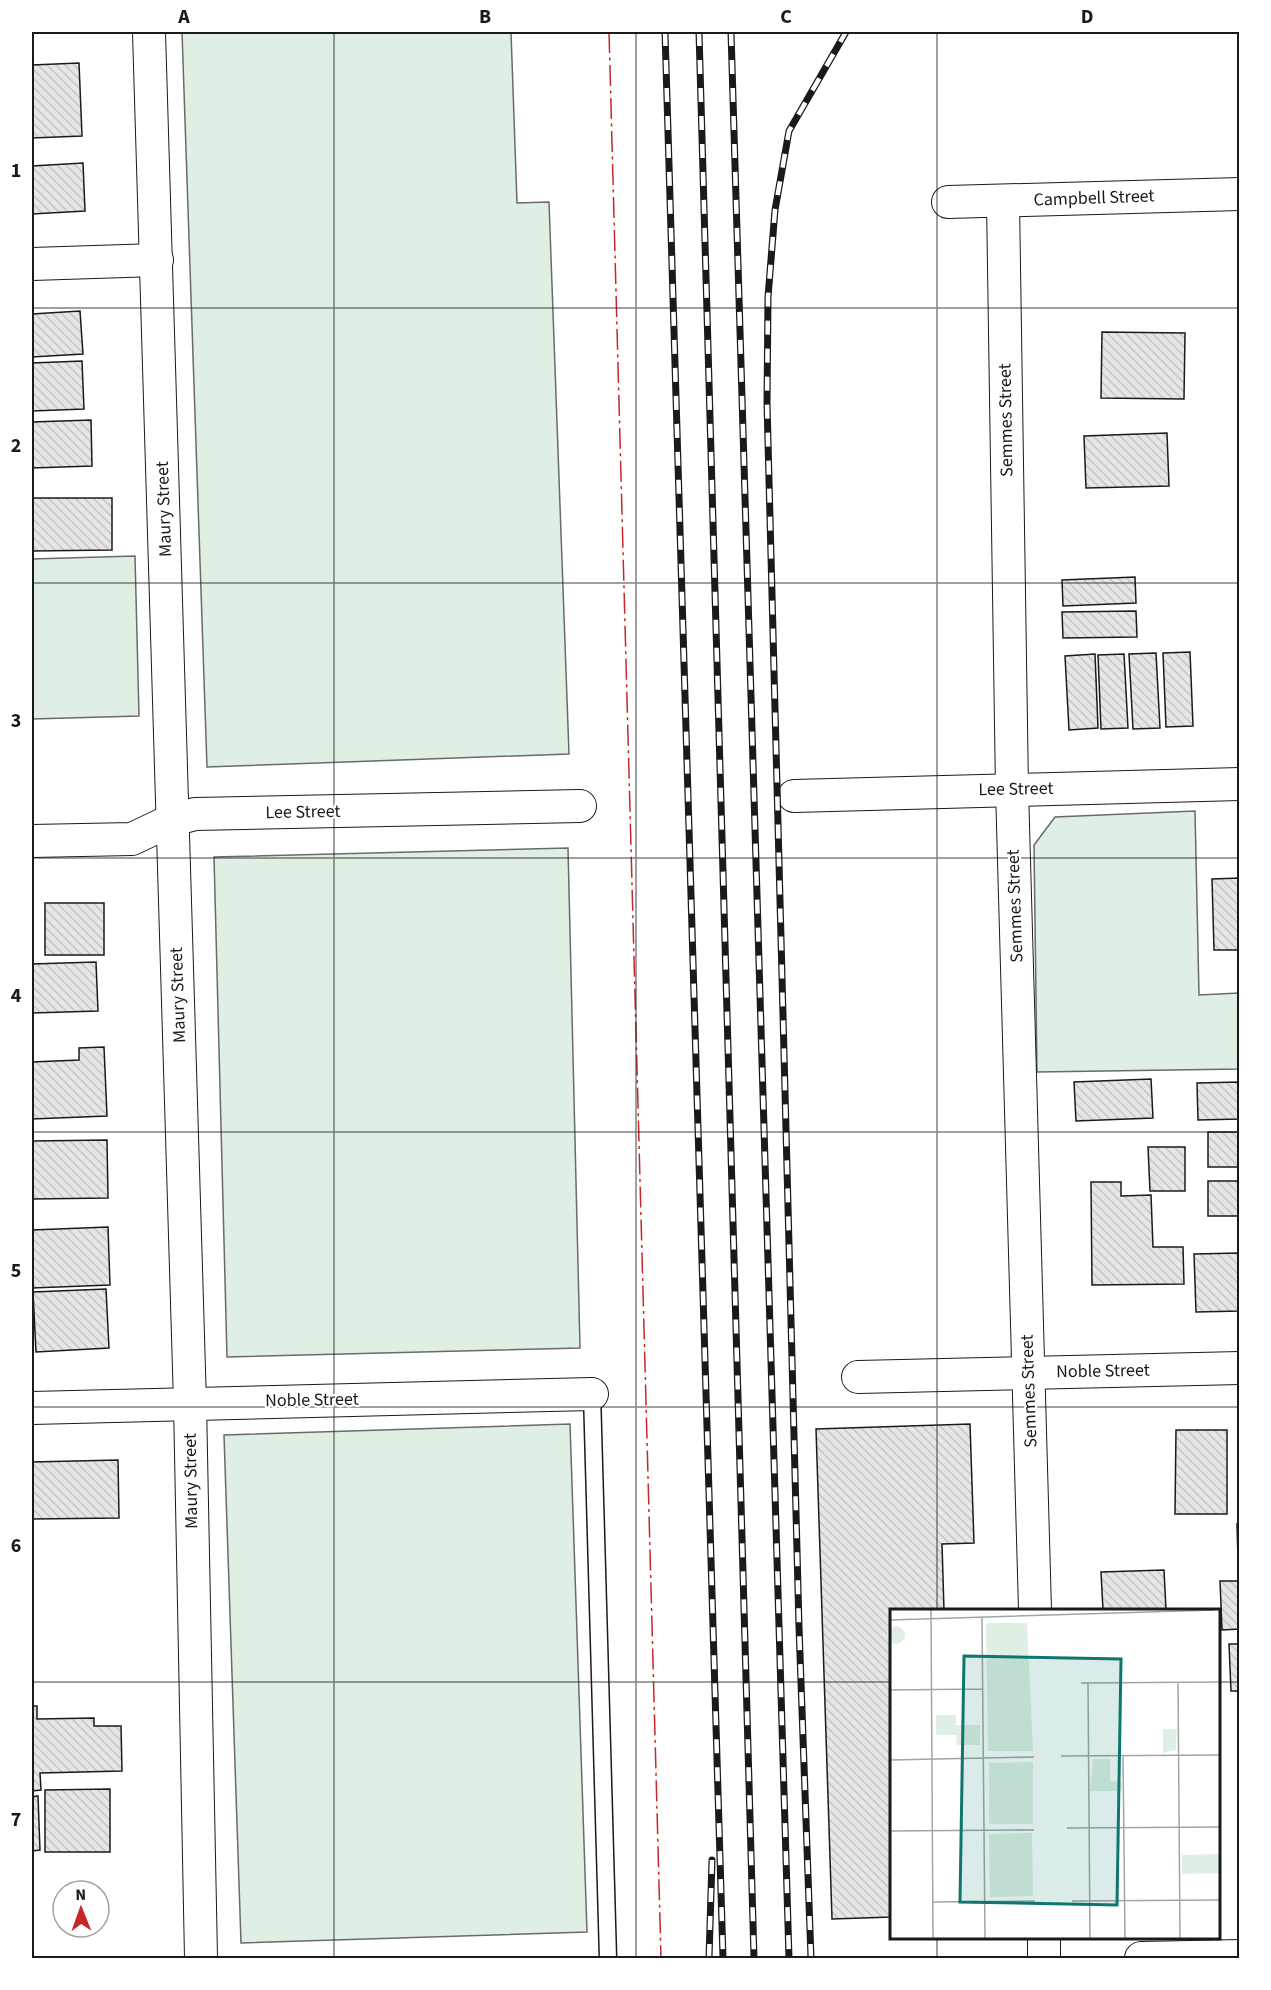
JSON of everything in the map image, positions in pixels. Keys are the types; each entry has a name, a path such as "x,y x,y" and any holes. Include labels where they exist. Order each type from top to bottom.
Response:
{"street":[{"name":"Maury Street","path":"149,32 190,1403 201,1959"},
{"name":"Campbell Street","path":"948,202 1239,194"},
{"name":"Semmes Street","path":"1003,201 1012,789 1035,1609"},
{"path":"32,264 156,260"},
{"name":"Lee Street","path":"794,796 1239,784"},
{"name":"Lee Street","path":"32,841 132,839 172,820 195,814 580,806"},
{"name":"Noble Street","path":"858,1377 1239,1368"},
{"name":"Noble Street","path":"32,1408 592,1394"},
{"path":"1044,1939 1044,1959"},
{"path":"1141,1959 1239,1956"}],"lane":[{"path":"592,1394 608,1959"}],"green space":[{"path":"182,32 511,32 517,203 549,202 569,754 207,767"},
{"path":"135,556 139,716 32,719 32,559"},
{"path":"1195,811 1199,995 1239,993 1239,1069 1037,1072 1034,845 1055,817"},
{"path":"568,848 580,1348 227,1357 214,857"},
{"path":"570,1424 587,1932 241,1943 224,1435"}],"building":[{"path":"79,63 82,136 32,138 32,65"},
{"path":"83,163 85,211 32,214 32,166"},
{"path":"80,311 83,354 32,357 32,314"},
{"path":"1102,332 1185,333 1184,399 1101,398"},
{"path":"82,361 84,409 32,411 32,363"},
{"path":"91,420 92,466 32,468 32,422"},
{"path":"1167,433 1169,486 1086,488 1084,436"},
{"path":"32,498 112,498 112,550 32,551"},
{"path":"1135,577 1136,603 1063,606 1062,580"},
{"path":"1136,611 1137,637 1063,638 1062,612"},
{"path":"1190,652 1193,726 1166,727 1163,653"},
{"path":"1156,653 1160,728 1133,729 1129,654"},
{"path":"1095,654 1098,728 1069,730 1065,656"},
{"path":"1124,654 1128,728 1101,729 1098,655"},
{"path":"1240,878 1240,950 1214,950 1212,879"},
{"path":"45,903 104,903 104,955 45,955"},
{"path":"96,962 98,1011 32,1013 32,964"},
{"path":"104,1047 107,1116 32,1119 32,1062 79,1060 79,1048"},
{"path":"1151,1079 1153,1118 1076,1121 1074,1082"},
{"path":"1240,1082 1240,1119 1198,1120 1197,1083"},
{"path":"1208,1132 1240,1132 1240,1167 1208,1167"},
{"path":"107,1140 108,1198 32,1199 32,1141"},
{"path":"1148,1147 1185,1147 1185,1191 1150,1191"},
{"path":"1208,1181 1240,1181 1240,1216 1208,1216"},
{"path":"1091,1182 1121,1182 1121,1196 1151,1195 1153,1247 1183,1247 1184,1284 1092,1285"},
{"path":"108,1227 110,1285 32,1288 32,1230"},
{"path":"1240,1253 1240,1311 1196,1312 1194,1254"},
{"path":"106,1289 109,1348 36,1352 33,1292"},
{"path":"970,1424 974,1543 942,1544 944,1609 890,1609 890,1917 832,1919 816,1429"},
{"path":"1176,1430 1227,1430 1227,1514 1175,1514"},
{"path":"118,1460 119,1518 33,1519 32,1462"},
{"path":"1237,1524 1240,1524 1240,1560 1238,1560"},
{"path":"1164,1570 1166,1609 1103,1609 1101,1572"},
{"path":"1220,1581 1240,1581 1240,1629 1222,1630"},
{"path":"1229,1644 1240,1644 1240,1691 1231,1691"},
{"path":"32,1706 37,1706 37,1719 94,1718 94,1726 121,1726 122,1771 40,1773 41,1790 32,1791"},
{"path":"110,1789 110,1852 45,1852 45,1790"},
{"path":"38,1796 40,1850 32,1851 32,1797"}],"railway":[{"path":"665,32 723,1958"},
{"path":"699,32 754,1958"},
{"path":"731,32 789,1958"},
{"path":"811,1958 799,1627 767,403 768,297 775,210 789,131 846,32"},
{"path":"709,1958 712,1860"}],"power":[{"path":"609,32 661,1958"}]}
